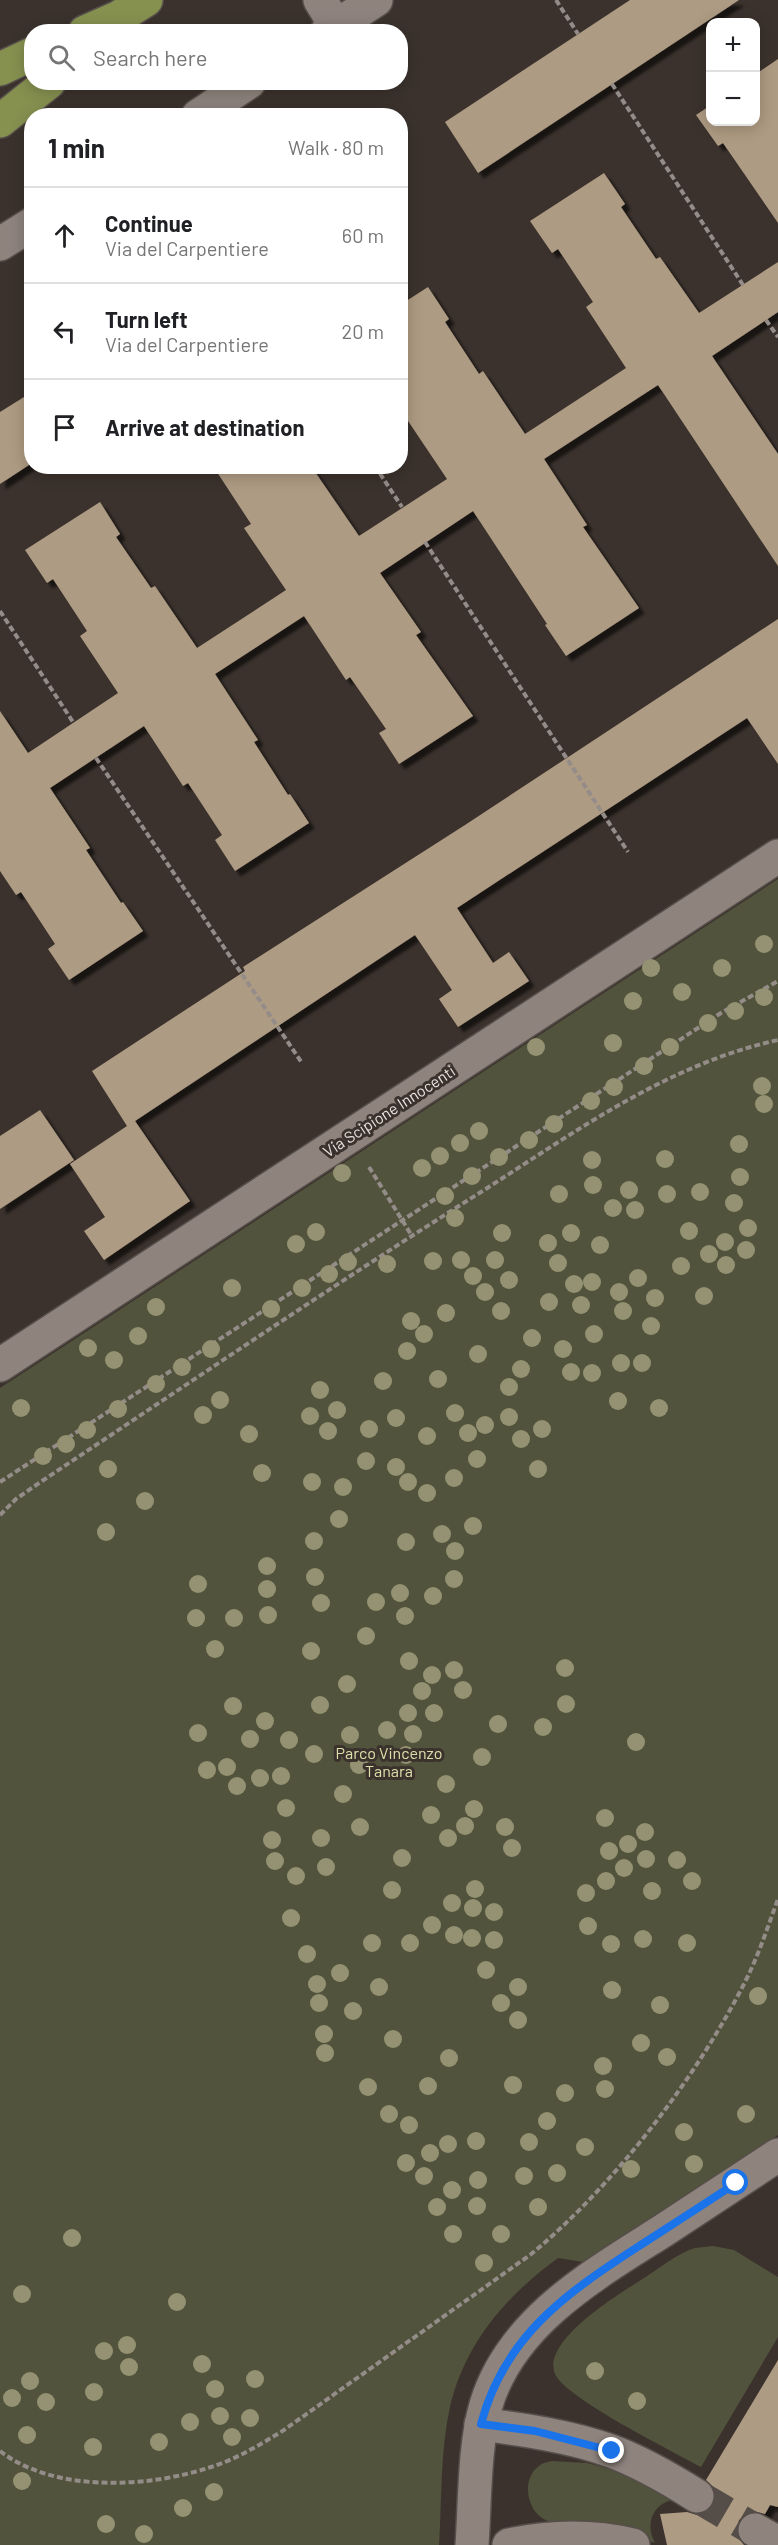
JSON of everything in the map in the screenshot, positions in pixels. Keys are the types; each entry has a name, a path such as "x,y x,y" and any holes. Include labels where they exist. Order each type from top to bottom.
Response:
{"main road":[{"path":"111,24 146,0"},
{"path":"0,69 24,58"},
{"path":"0,121 39,90"}],"street":[{"path":"328,19 376,0"},
{"path":"210,108 237,90"},
{"path":"0,244 24,229"},
{"name":"Via Scipione Innocenti","path":"0,1365 778,856"},
{"path":"472,2545 481,2424 492,2386 524,2337 550,2310 617,2260 778,2155"},
{"path":"481,2424 535,2431 612,2451 659,2473 697,2496"},
{"path":"509,2545 563,2538 604,2538 633,2545"}],"path":[{"path":"556,0 578,34"},
{"path":"612,84 743,285"},
{"path":"766,320 778,338"},
{"path":"380,474 402,507"},
{"path":"425,542 628,852"},
{"path":"0,611 73,722"},
{"path":"96,758 302,1063"},
{"path":"0,1482 721,1013 778,981"},
{"path":"0,1515 16,1499 42,1481 412,1236 644,1090 723,1055 778,1040"},
{"path":"350,1136 412,1236"},
{"path":"0,2451 21,2465 49,2476 119,2482 163,2479 212,2467 254,2448 284,2430 530,2255 560,2230 591,2199 625,2159 702,2055 747,1977 778,1899"}],"green space":[{"name":"Parco Vincenzo Tanara","path":"778,879 778,2135 692,2194 583,2262 558,2258 521,2288 490,2323 466,2362 450,2407 443,2459 439,2545 0,2545 0,1388"},
{"path":"713,2246 734,2250 778,2277 778,2337 701,2467 578,2397 555,2374 554,2361 560,2347 571,2333 602,2306 681,2254 695,2248"},
{"path":"552,2461 587,2463 632,2475 672,2500 660,2506 652,2516 651,2529 655,2543 627,2535 555,2523 542,2518 532,2507 528,2485 534,2471 542,2464"}],"building":[{"path":"630,0 739,0 712,18 706,18 706,22 478,173 445,122"},
{"path":"778,59 778,223 723,143 718,146 696,115 706,108 706,126 760,126 760,71"},
{"path":"604,173 625,204 621,207 656,259 660,257 699,313 778,262 778,312 712,356 778,454 778,566 658,385 544,459 587,525 583,527 639,608 566,656 473,511 380,573 421,632 416,635 473,716 399,764 379,733 386,729 350,677 346,680 304,616 215,674 258,740 254,742 309,823 235,871 215,840 222,835 188,783 183,786 144,726 50,788 90,848 86,850 121,903 123,902 143,931 69,980 48,949 55,944 21,892 16,895 0,871 0,711 28,753 118,693 80,636 87,631 53,579 47,583 25,550 100,502 120,534 116,537 151,588 155,586 197,648 286,590 244,528 251,524 218,474 316,474 359,536 447,479 408,421 408,300 428,287 449,319 445,322 479,374 483,371 525,434 626,368 586,307 593,302 558,249 552,253 530,221"},
{"path":"24,397 24,468 0,484 0,412"},
{"path":"778,619 778,764 747,718 457,908 493,963 509,952 529,981 458,1027 439,999 452,990 415,935 135,1121 190,1201 104,1260 84,1231 105,1217 70,1164 127,1126 92,1071 245,971 243,967 465,825"},
{"path":"40,1110 74,1160 0,1209 0,1136"},
{"path":"778,2360 778,2507 770,2505 765,2514 754,2511 739,2520 736,2531 744,2545 667,2545 660,2514 687,2512 697,2515 705,2513 713,2506 716,2497 714,2488 706,2480"}],"tunnel":[{"path":"697,2496 755,2530"}],"route":[{"path":"612,2451 535,2431 481,2424 492,2386 524,2337 539,2320 582,2283 736,2183"}]}
